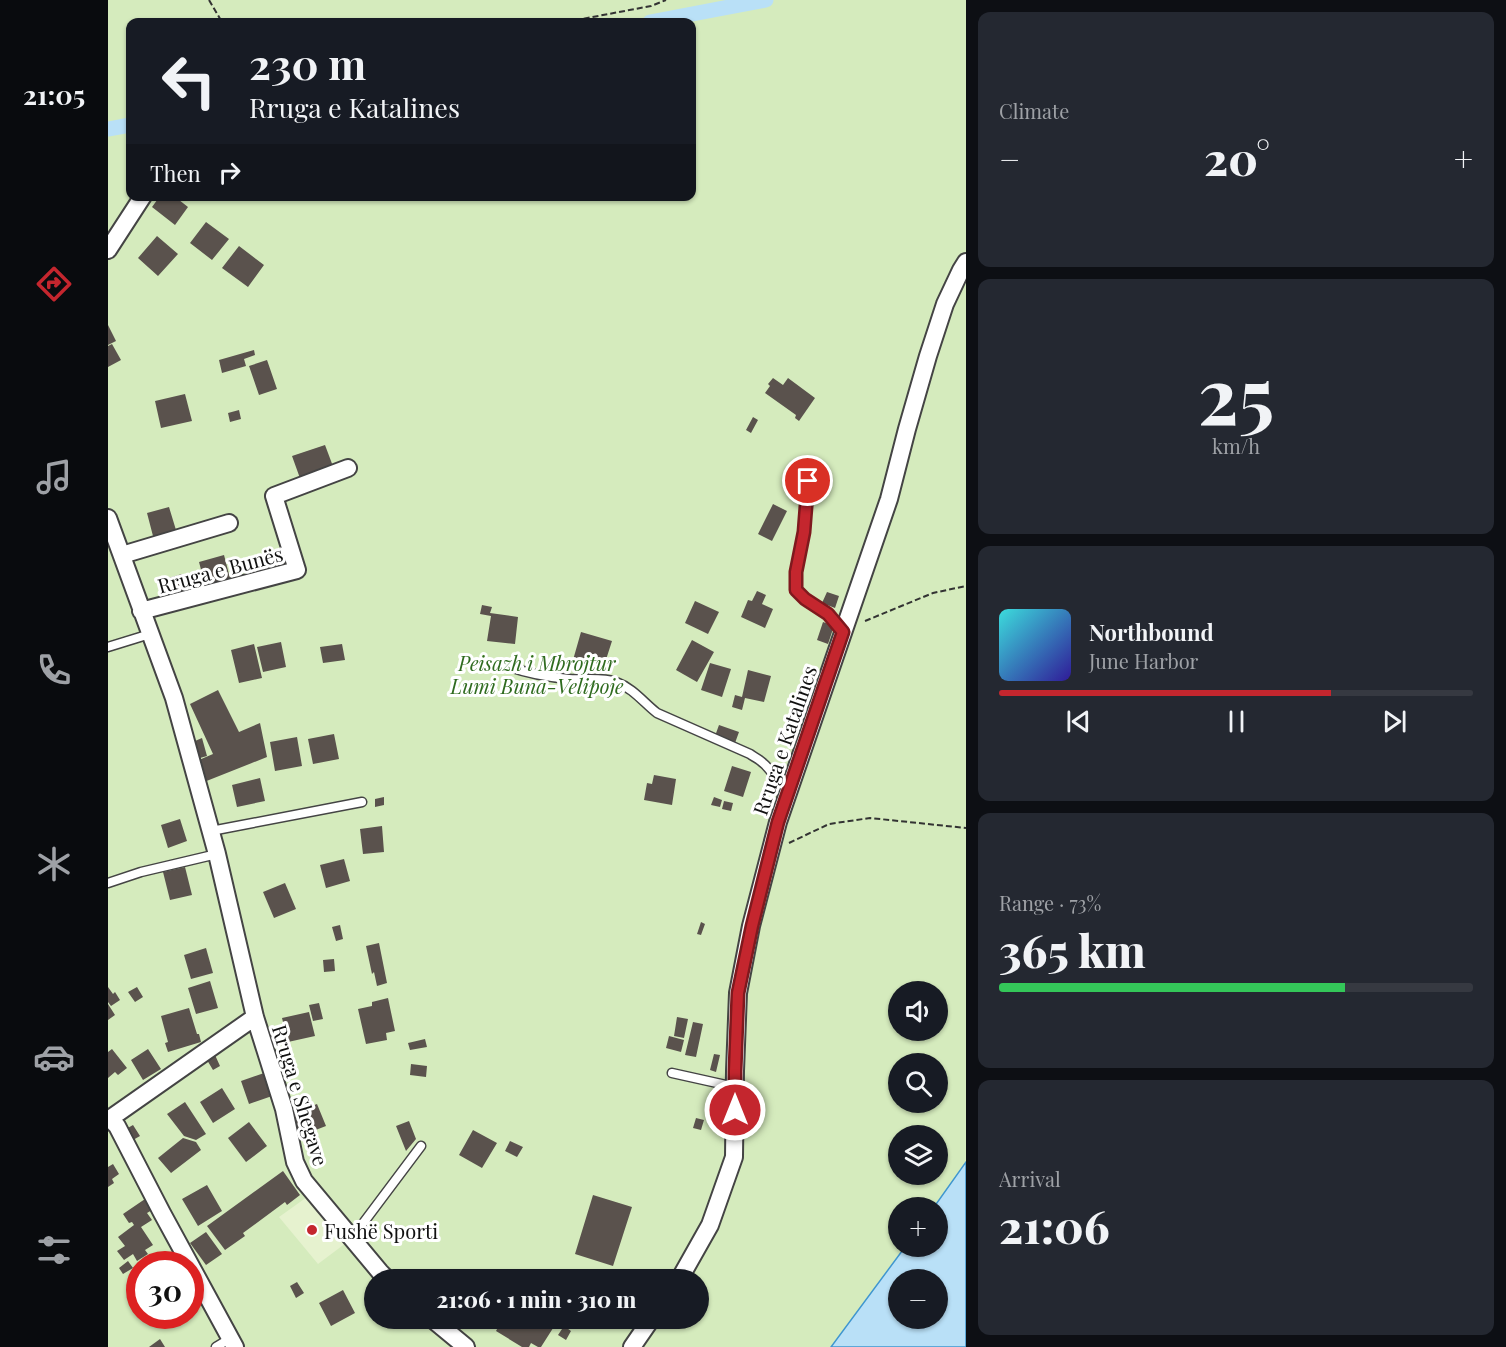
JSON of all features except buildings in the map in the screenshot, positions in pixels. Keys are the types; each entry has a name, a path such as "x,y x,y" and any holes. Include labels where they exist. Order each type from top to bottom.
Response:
{"street":[{"path":"108,250 140,201"},
{"name":"Rruga e Katalines","path":"685,1269 711,1225 735,1157 738,993 778,822 889,498 928,356 945,304 966,262"},
{"name":"Rruga e Bunës","path":"141,611 297,570 274,496 348,468"},
{"name":"Rruga e Bunës","path":"108,518 174,698 217,854 255,1017"},
{"name":"Rruga e Bunës","path":"122,555 229,523"},
{"name":"Rruga e Shegave","path":"108,1119 255,1017 284,1109 295,1162 304,1181 352,1238"},
{"path":"108,1119 117,1126 228,1344"},
{"path":"352,1238 378,1269"},
{"path":"444,1329 466,1347"},
{"path":"632,1347 644,1329"}],"lane":[{"path":"810,462 805,522 796,572 796,590 828,614 843,632"},
{"path":"108,647 150,634"},
{"path":"504,665 528,674 614,681 633,691 657,713 750,754 763,763 777,780 789,788"},
{"path":"211,831 362,802"},
{"path":"108,883 141,872 217,854"},
{"path":"672,1073 735,1086"},
{"path":"352,1238 421,1146"}],"path":[{"path":"209,0 220,18"},
{"path":"587,18 651,6 666,0"},
{"path":"843,632 873,616 933,593 966,586"},
{"path":"770,851 829,824 870,818 966,828"}],"green space":[{"name":"Peisazh i Mbrojtur Lumi Buna-Velipoje","path":"108,0 966,0 966,1347 108,1347"},
{"name":"Fushë Sporti","path":"307,1197 346,1243 318,1264 279,1217"}],"water":[{"path":"966,1162 966,1347 831,1347 888,1270 888,1329 948,1329 948,1269 889,1269 898,1257 948,1257 948,1197 941,1197"}],"waterway":[{"path":"671,18 766,0"},
{"path":"108,129 126,126"}],"place":[{"name":"Fushë Sporti","path":"312,1230"}],"route":[{"path":"735,1110 738,993 752,926 778,822 843,632 828,614 796,590 795,580 804,532 808,481"}]}
